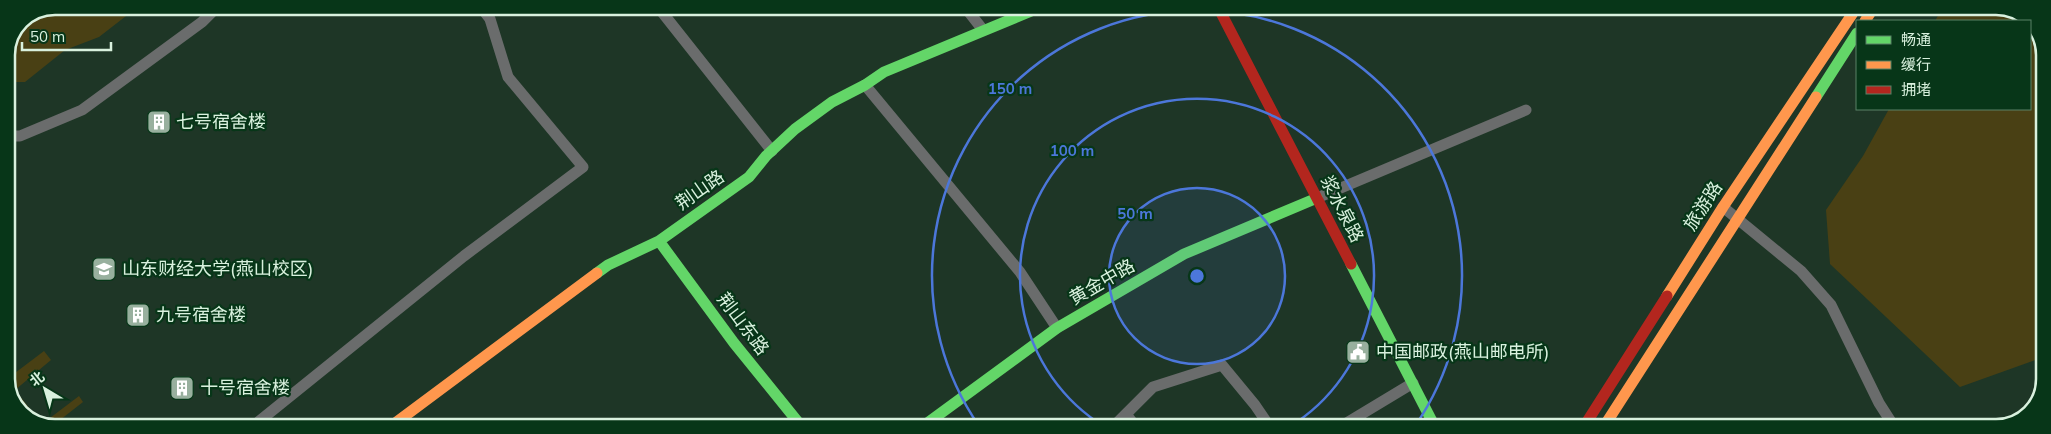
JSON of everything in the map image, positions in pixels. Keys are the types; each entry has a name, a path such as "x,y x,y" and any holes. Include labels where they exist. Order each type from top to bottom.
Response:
{"main road":[{"name":"荆山路","path":"401,419 608,266 659,241 749,177 794,129 824,108 884,72 1021,15"},
{"name":"浆水泉路","path":"1222,15 1431,419"},
{"name":"旅游路","path":"1589,419 1723,206 1852,15"},
{"name":"旅游路","path":"1608,419 1856,35"},
{"name":"黄金中路","path":"933,419 1057,328 1184,254 1317,198"},
{"name":"荆山东路","path":"659,241 734,343 796,419"}],"street":[{"path":"15,136 20,136 82,110 209,15"},
{"path":"256,419 464,256 583,167 508,77 488,15"},
{"path":"665,15 772,151"},
{"path":"971,15 983,30"},
{"path":"865,85 1020,272 1057,328"},
{"path":"1317,198 1526,110"},
{"path":"1723,206 1801,271 1831,305 1879,403 1889,419"},
{"path":"1121,419 1153,386 1222,365 1264,419"},
{"path":"1355,419 1413,383"},
{"path":"1126,414 1130,419"}],"shaded area":[{"path":"55,15 127,15 99,37 65,50 25,82 15,82 15,55 18,40 33,22 40,18"},
{"path":"1938,15 1996,15 2016,20 1936,20"},
{"path":"2031,35 2036,53 2036,360 1960,387 1830,264 1826,210 1863,156 1888,110 2031,110"},
{"path":"44,351 51,360 17,389 15,373"},
{"path":"18,394 33,412 25,405"},
{"path":"79,396 83,402 61,419 50,418"}],"traffic: fast":[{"path":"597,273 608,265 659,241 749,177 766,156 795,129 832,102 865,85 884,72 1022,15"},
{"path":"1816,97 1856,35"},
{"path":"933,419 1057,328 1184,254 1317,198"},
{"path":"659,241 734,343 796,419"},
{"path":"1351,264 1431,419"}],"traffic: slow":[{"path":"1667,296 1723,207 1852,15"},
{"path":"1866,20 1869,15"},
{"path":"1609,419 1816,97"},
{"path":"401,419 597,273"}],"traffic: jam":[{"path":"1222,15 1351,264"},
{"path":"1589,419 1667,296"}],"place":[{"name":"七号宿舍楼","path":"159,122"},
{"name":"山东财经大学(燕山校区)","path":"104,269"},
{"name":"九号宿舍楼","path":"138,315"},
{"name":"中国邮政(燕山邮电所)","path":"1358,352"},
{"name":"十号宿舍楼","path":"182,388"}]}
